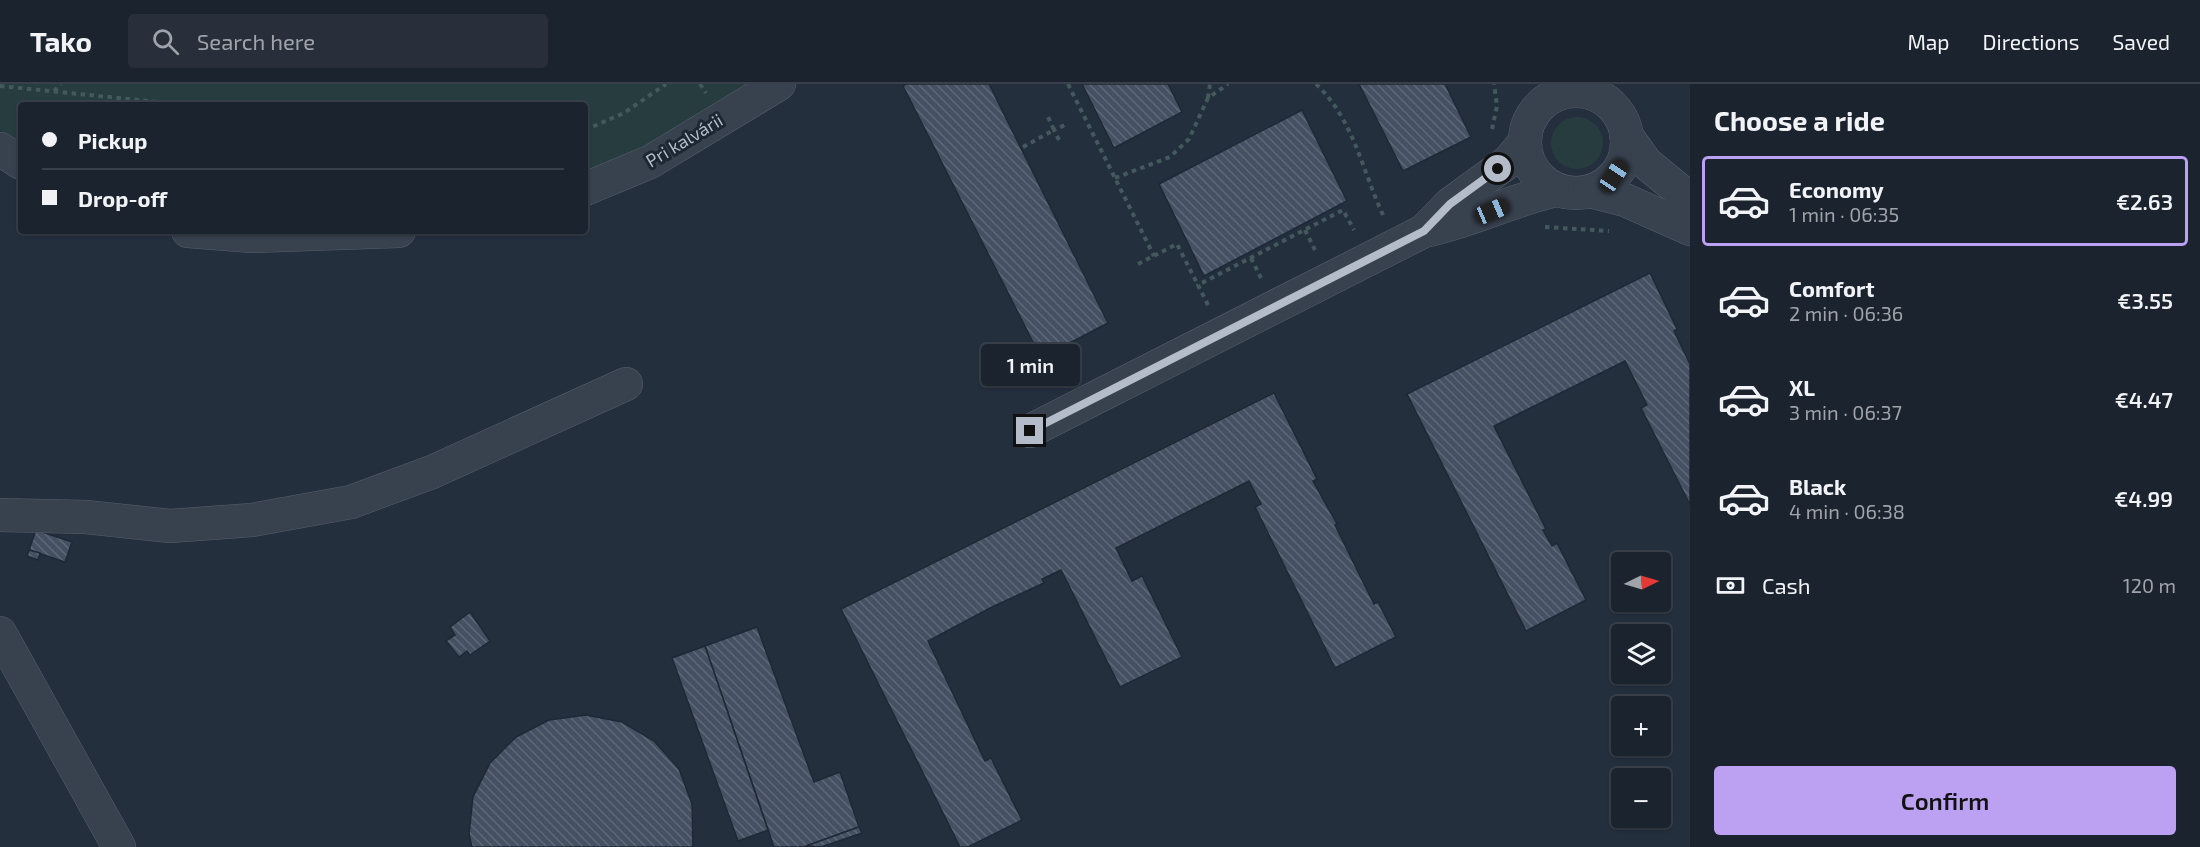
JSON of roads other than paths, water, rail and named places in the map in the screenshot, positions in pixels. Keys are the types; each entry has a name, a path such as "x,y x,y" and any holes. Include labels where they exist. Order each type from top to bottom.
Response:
{"street":[{"name":"Pri kalvárii","path":"588,188 650,162 779,84"},
{"path":"1523,84 1530,166 1537,176 1557,190 1568,193 1590,191 1603,186 1623,164 1627,150 1622,84"},
{"path":"1424,231 1450,204 1508,162 1542,104 1558,94 1586,88 1611,105 1646,162 1690,199"},
{"path":"0,149 18,161"},
{"path":"1030,431 1424,231 1458,224 1528,196 1557,190"},
{"path":"1590,191 1625,200 1690,229"},
{"path":"226,234 251,236 310,234"},
{"path":"0,515 86,517 170,526 252,520 351,501 432,472 626,384"},
{"path":"0,633 119,847"}]}
